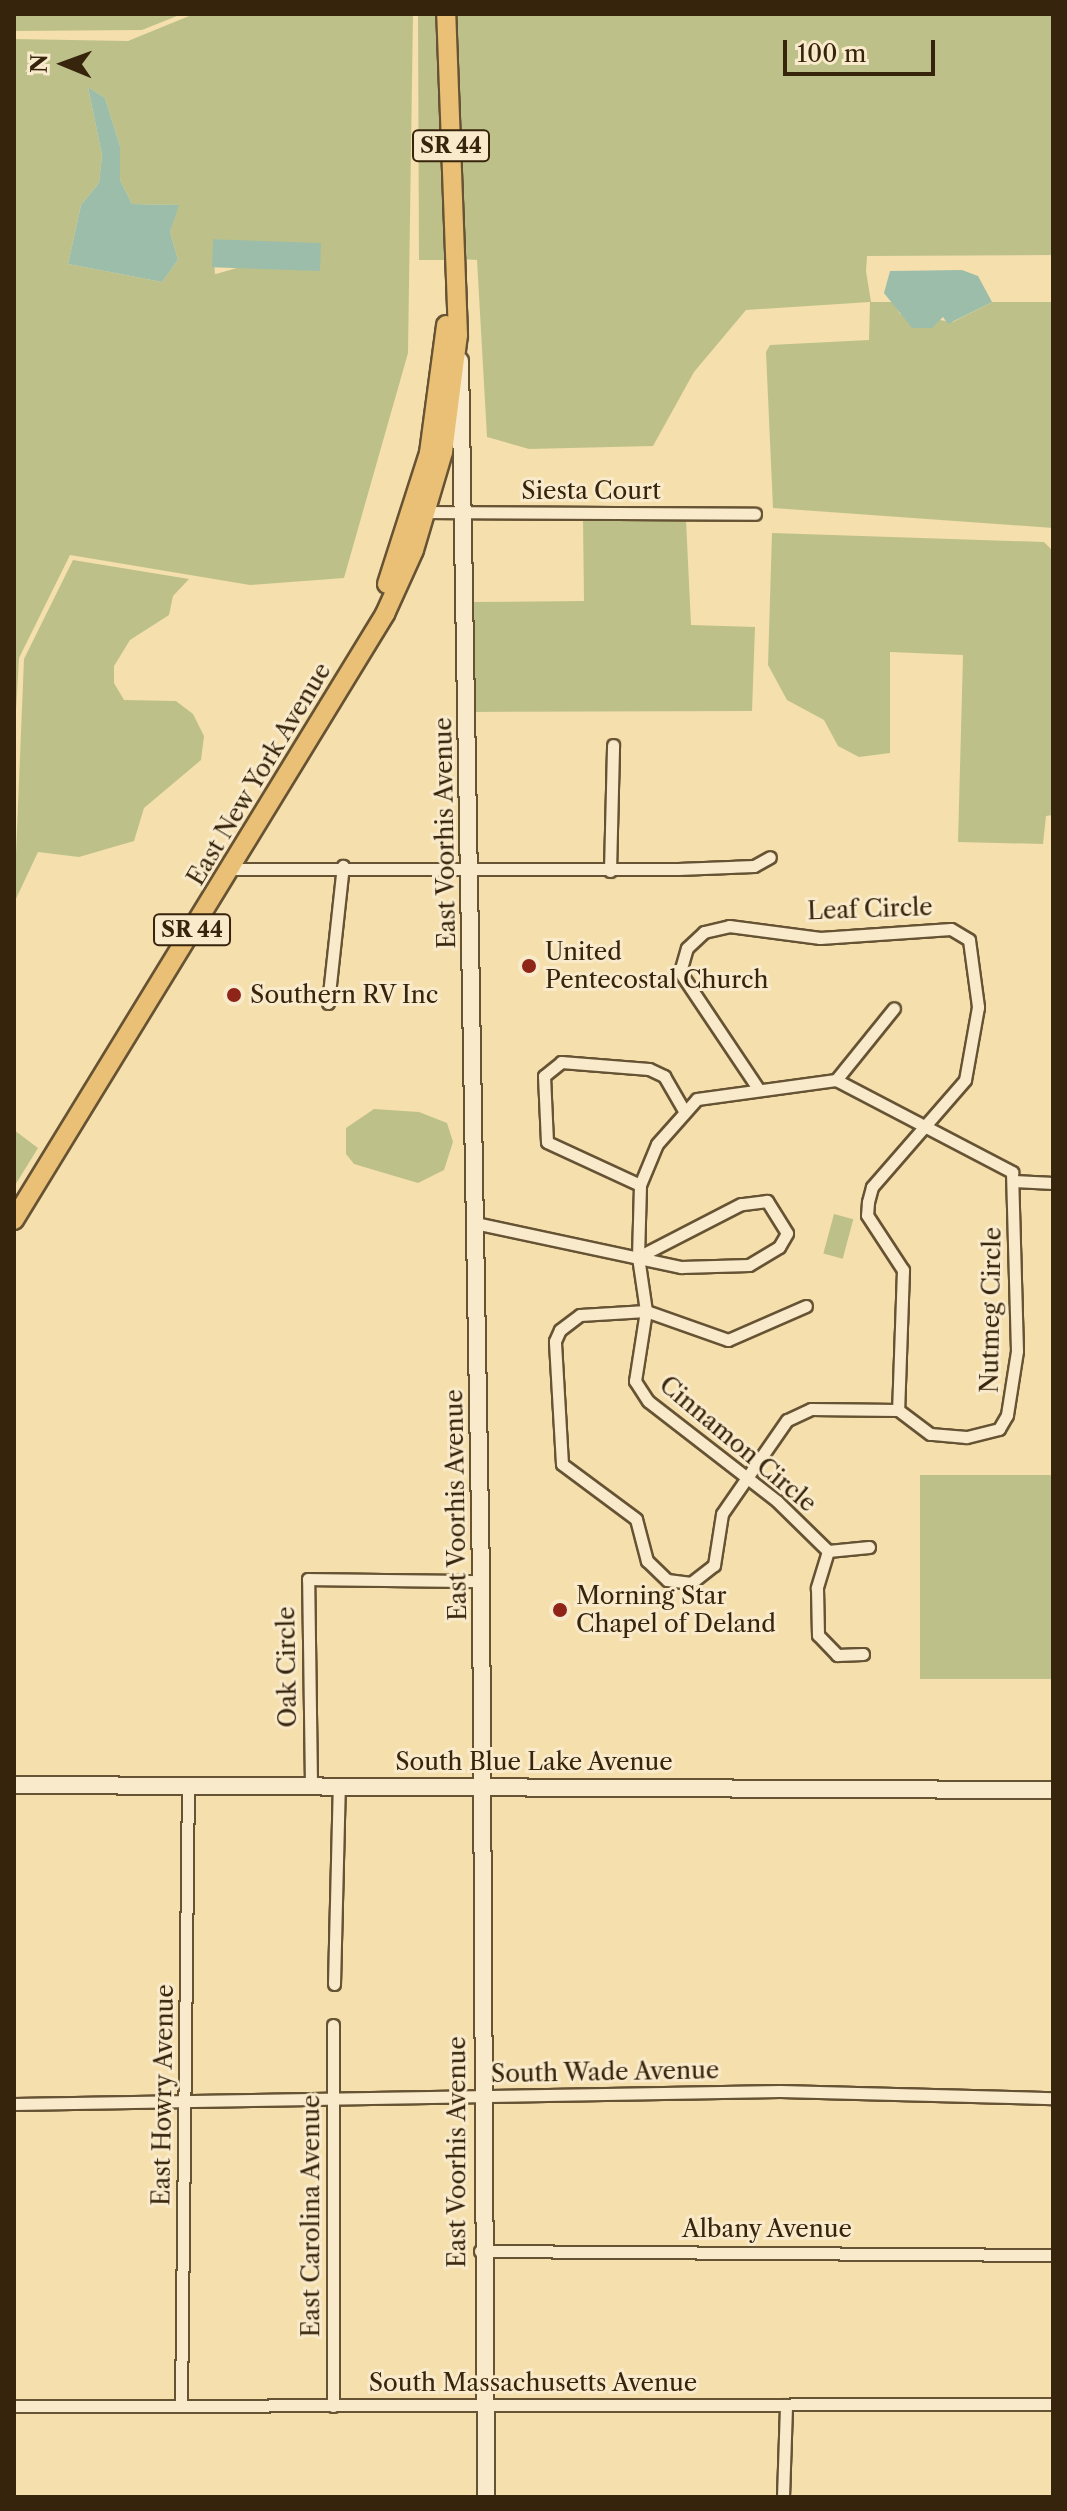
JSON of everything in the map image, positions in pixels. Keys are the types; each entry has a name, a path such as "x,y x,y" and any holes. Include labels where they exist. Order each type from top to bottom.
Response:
{"main road":[{"name":"East New York Avenue","path":"14,1220 367,639 427,512 443,452 458,335 446,14"},
{"name":"East New York Avenue","path":"367,639 410,521 438,408 454,278"},
{"path":"410,521 427,512"}],"street":[{"name":"East Voorhis Avenue","path":"458,335 481,1581 480,2251 487,2404 486,2497"},
{"name":"East Voorhis Avenue","path":"438,408 443,452 461,512"},
{"name":"Siesta Court","path":"427,512 755,514"},
{"path":"610,871 613,745"},
{"path":"229,869 470,865 610,871 754,866 770,857"},
{"path":"328,1003 343,866"},
{"name":"Leaf Circle","path":"757,1087 680,972 687,948 704,932 744,926 820,938 951,929 969,940 976,960 975,1041 965,1080 927,1130"},
{"path":"894,1008 836,1080 927,1130 995,1160 1014,1181 1053,1183"},
{"path":"640,1185 547,1142 544,1076 561,1062 649,1069 671,1083 684,1110"},
{"name":"Cinnamon Circle","path":"828,1551 777,1501 745,1482 648,1401 635,1381 646,1311 638,1257 640,1185 657,1144 684,1110 697,1099 757,1087 836,1080"},
{"path":"806,1306 728,1340 646,1311 580,1315 560,1330 555,1341 562,1464 636,1519 647,1561 678,1584 703,1577 714,1565 722,1514 787,1420 811,1409 898,1410 903,1270 867,1215 872,1187 927,1130"},
{"name":"Nutmeg Circle","path":"898,1410 930,1434 966,1437 999,1429 1007,1415 1017,1351 1014,1181"},
{"path":"475,1223 681,1267 749,1265 779,1247 787,1233 767,1201 741,1204 638,1257"},
{"path":"863,1654 837,1655 818,1635 817,1588 828,1551 869,1547"},
{"name":"Oak Circle","path":"311,1784 308,1579 481,1581"},
{"name":"East Howry Avenue","path":"181,2406 188,1784"},
{"name":"South Blue Lake Avenue","path":"14,1785 311,1784 1053,1790"},
{"path":"334,1984 339,1785"},
{"name":"East Carolina Avenue","path":"333,2025 333,2406"},
{"name":"South Wade Avenue","path":"14,2104 185,2101 333,2103 481,2096 780,2091 1053,2098"},
{"name":"Albany Avenue","path":"480,2251 1053,2255"},
{"name":"South Massachusetts Avenue","path":"14,2406 1053,2404"},
{"path":"783,2497 786,2405"}],"green space":[{"path":"14,14 182,14 142,30 14,31"},
{"path":"194,14 413,14 408,353 344,578 250,585 70,555 19,658 14,746 14,39 128,41","holes":["88,87 105,98 120,146 120,180 132,204 178,205 170,232 178,260 162,282 68,264 81,205 99,183 102,155","321,244 216,274 215,274 213,246"]},
{"path":"418,14 440,14 448,260 419,260"},
{"path":"452,14 1053,14 1053,255 867,256 866,271 871,302 893,302 900,314 953,322 992,302 1053,302 1053,528 773,508 766,352 770,345 869,340 870,302 746,310 694,372 653,446 529,449 487,437 477,260 460,259"},
{"path":"583,519 686,520 691,625 755,627 752,711 472,712 469,602 584,601"},
{"path":"772,533 1044,542 1053,551 1053,815 1046,816 1043,844 958,842 963,655 890,652 890,753 859,757 838,746 824,720 787,700 768,665"},
{"path":"73,560 189,579 173,596 169,615 130,640 114,666 114,683 124,700 176,701 193,714 204,736 201,760 144,808 134,841 79,857 38,852 14,903 24,659"},
{"path":"374,1109 419,1112 447,1123 453,1142 444,1170 418,1183 354,1164 346,1154 346,1128"},
{"path":"14,1130 38,1148 14,1187"},
{"path":"834,1214 853,1219 843,1259 823,1254"},
{"path":"920,1475 1053,1475 1053,1679 920,1679"}],"shaded area":[{"path":"88,87 105,98 120,146 120,180 132,204 179,205 170,232 178,260 162,282 68,264 81,205 99,183 102,155"},
{"path":"213,239 321,243 320,271 212,267"},
{"path":"962,270 978,276 992,302 948,324 943,317 932,328 912,328 884,293 890,271"}],"place":[{"name":"United Pentecostal Church","path":"529,966"},
{"name":"Southern RV Inc","path":"234,995"},
{"name":"Morning Star Chapel of Deland","path":"560,1610"}]}
